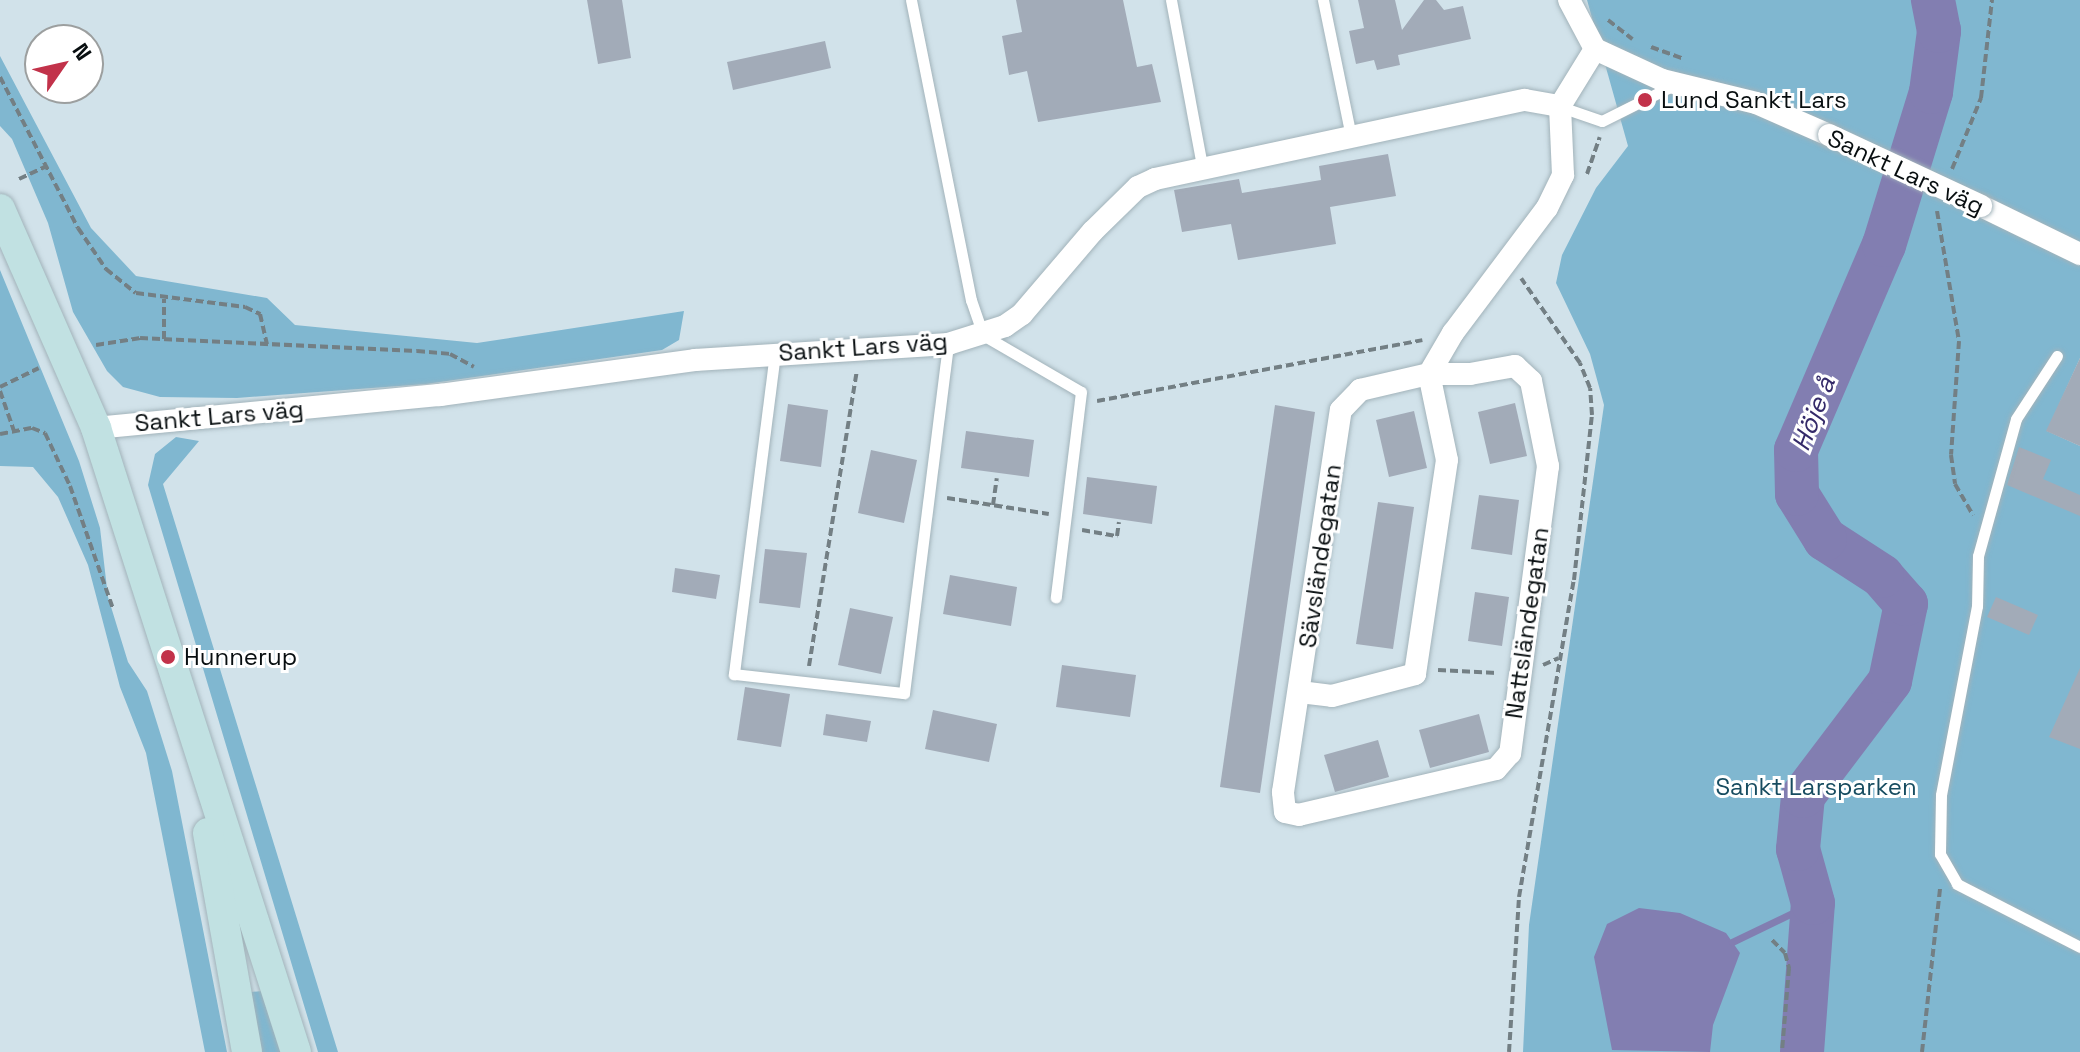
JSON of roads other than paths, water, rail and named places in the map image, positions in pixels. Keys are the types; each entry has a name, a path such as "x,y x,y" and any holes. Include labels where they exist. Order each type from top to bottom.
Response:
{"main road":[{"path":"0,209 96,428 192,740 296,1052"},
{"path":"192,740 247,1052"}],"street":[{"path":"1300,692 1332,696 1415,674 1447,460 1429,374 1448,342 1560,187 1560,106 1595,49 1569,0"},
{"name":"Sankt Lars väg","path":"1595,49 1627,66 1756,103 2080,254"},
{"name":"Sankt Lars väg","path":"96,428 440,395 775,352 948,344 983,335 1022,314 1138,187 1202,166 1525,100 1560,106"},
{"name":"Nattsländegatan","path":"1299,815 1496,769 1510,753 1548,466 1531,381 1515,366 1470,374 1429,374"},
{"name":"Sävsländegatan","path":"1299,815 1285,812 1283,792 1341,410 1360,390 1429,374"}],"lane":[{"path":"911,0 971,300 983,335 1081,392 1056,597"},
{"path":"1171,0 1202,166"},
{"path":"1323,0 1351,136"},
{"path":"1560,106 1602,121 1680,82"},
{"path":"775,352 734,674 904,693 948,344"},
{"path":"2057,356 2016,419 1978,556 1977,606 1941,795 1940,854 1957,884 2080,947"}],"waterway":[{"name":"Höje å","path":"1802,1052 1813,903 1798,849 1803,796 1890,681 1906,604 1882,576 1825,539 1797,494 1796,450 1884,245 1931,92 1939,31 1933,0"},
{"path":"1732,942 1813,903"}],"place":[{"name":"Lund Sankt Lars","path":"1645,100"},
{"name":"Hunnerup","path":"168,657"}],"park label":[{"name":"Sankt Larsparken","path":"1816,787"}]}
